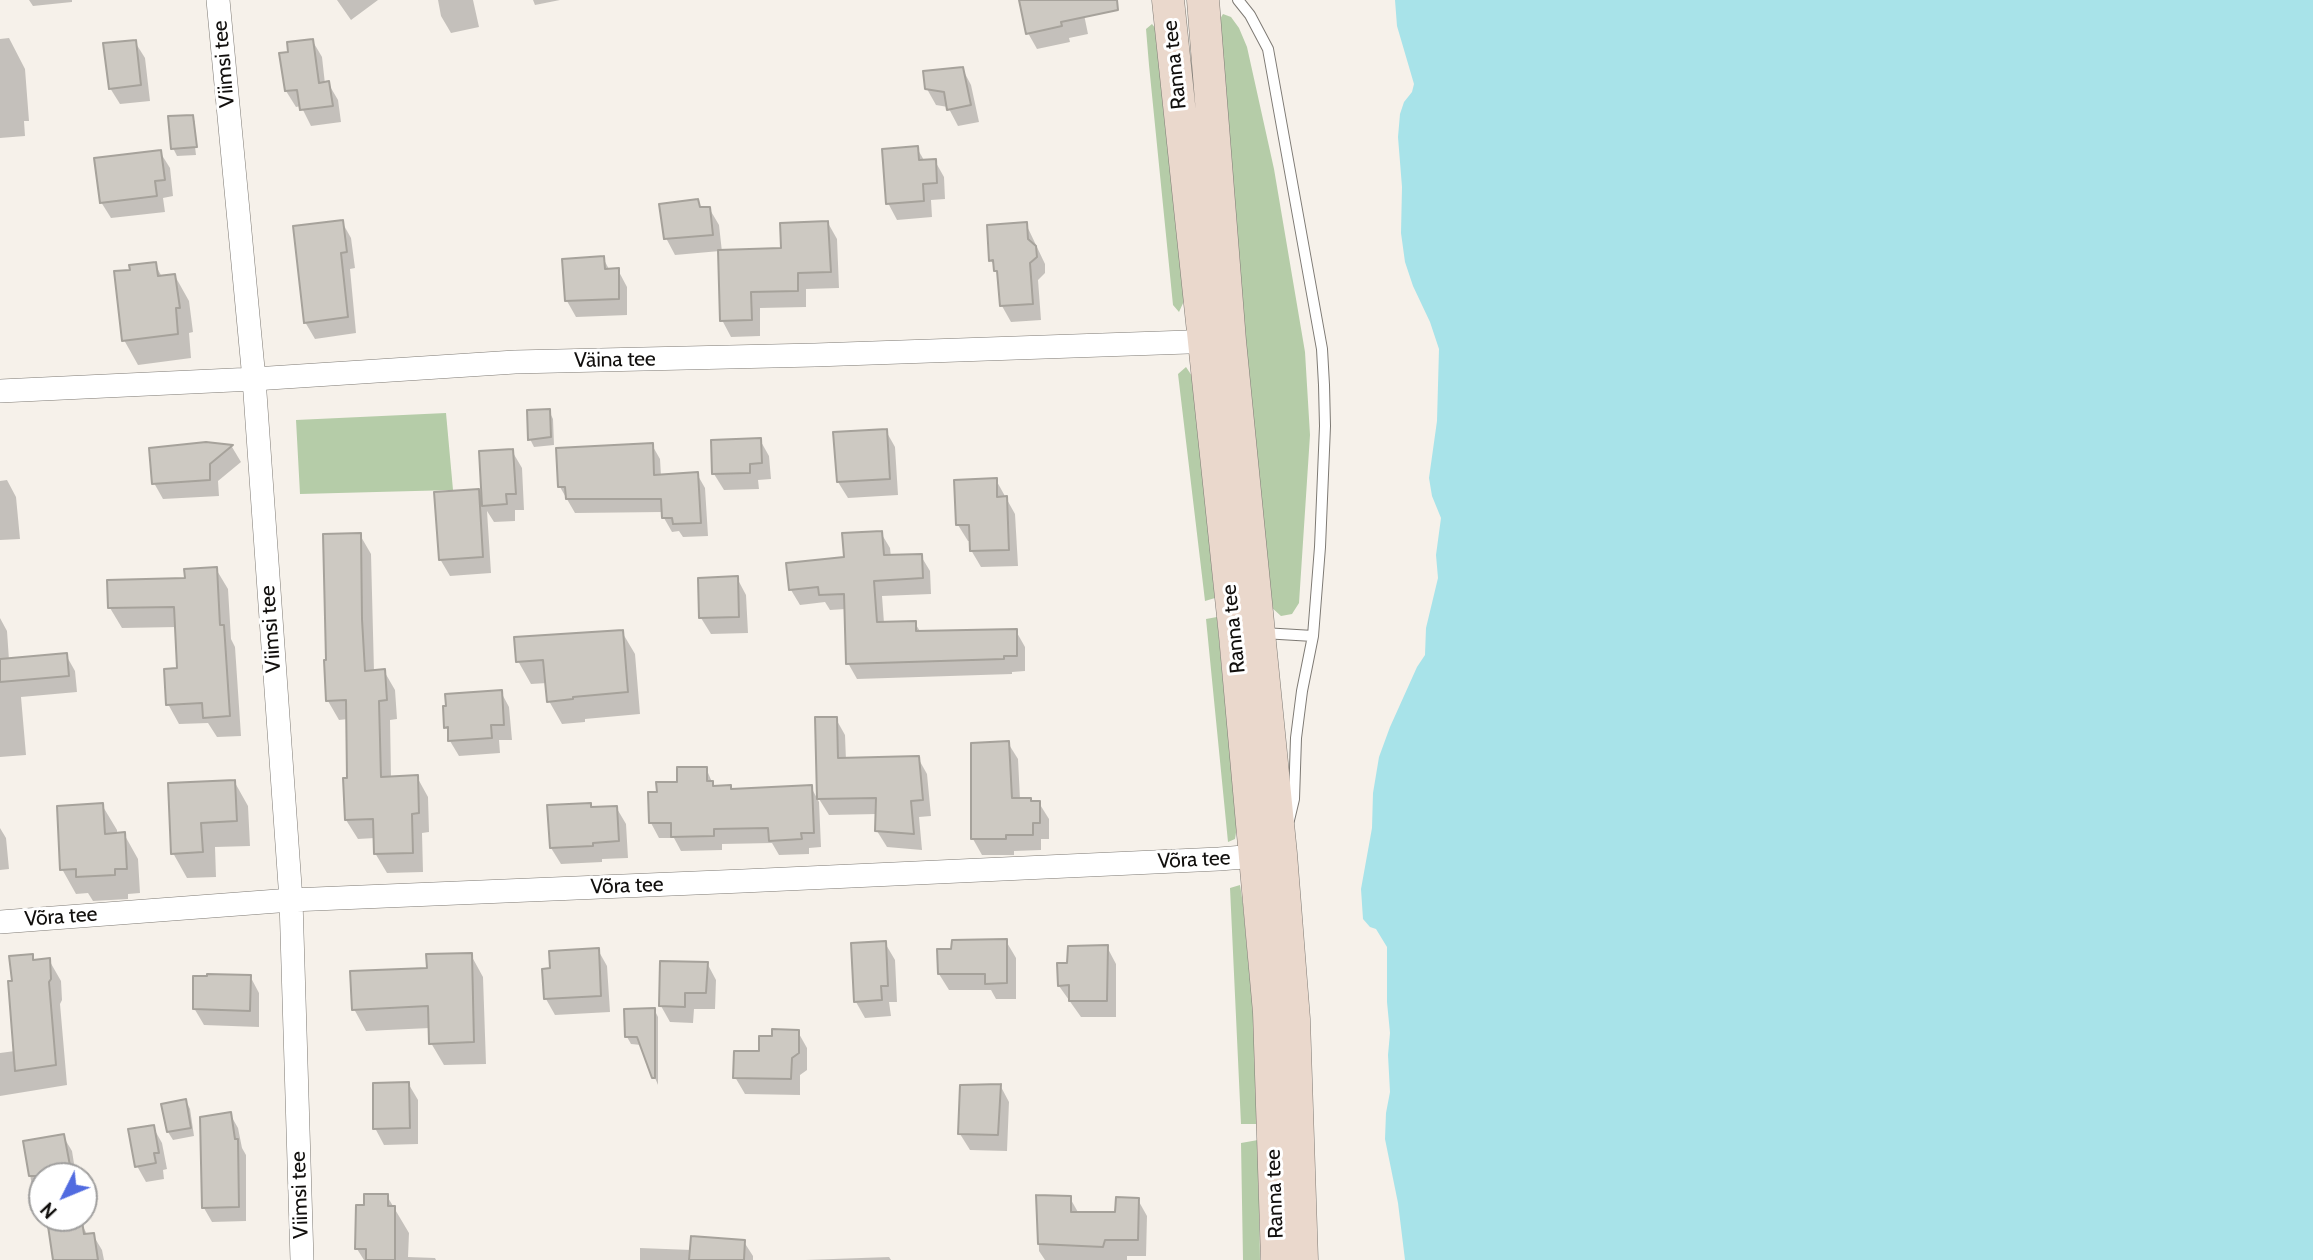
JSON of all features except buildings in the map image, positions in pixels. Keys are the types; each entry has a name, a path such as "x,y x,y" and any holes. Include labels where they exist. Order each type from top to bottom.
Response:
{"main road":[{"name":"Ranna tee","path":"1168,0 1218,341 1268,855 1294,1019 1302,1260"},
{"name":"Ranna tee","path":"1203,0 1218,341"},
{"name":"Ranna tee","path":"1268,855 1269,1012 1277,1260"}],"street":[{"name":"Viimsi tee","path":"218,0 254,379 291,900 302,1260"},
{"name":"Väina tee","path":"0,391 254,379 515,362 1218,341"},
{"name":"Võra tee","path":"0,922 291,900 771,880 1268,855"}],"lane":[{"path":"1238,0 1250,15 1268,49 1322,349 1325,425 1313,636 1296,738 1294,799 1268,855"},
{"path":"1248,634 1313,636"}],"green space":[{"path":"1223,14 1231,17 1239,28 1247,47 1274,169 1305,352 1310,435 1299,603 1292,614 1281,616 1270,606 1242,317 1217,24"},
{"path":"1152,24 1156,29 1184,301 1179,312 1173,305 1149,65 1146,29"},
{"path":"1186,367 1192,376 1215,598 1205,601 1178,374"},
{"path":"446,413 453,490 300,494 296,420"},
{"path":"1217,617 1237,826 1235,839 1228,842 1206,619"},
{"path":"1240,885 1254,1022 1257,1124 1241,1124 1230,888"},
{"path":"1258,1140 1260,1260 1243,1260 1241,1143"}],"water":[{"path":"1395,0 2313,0 2313,1260 1405,1260 1398,1203 1385,1139 1390,1092 1387,947 1376,929 1363,919 1361,889 1372,828 1373,793 1379,757 1417,667 1425,655 1426,628 1438,578 1436,555 1441,518 1432,496 1429,478 1437,421 1439,349 1405,262 1401,233 1402,187 1398,137 1400,114 1414,84 1397,26"}]}
